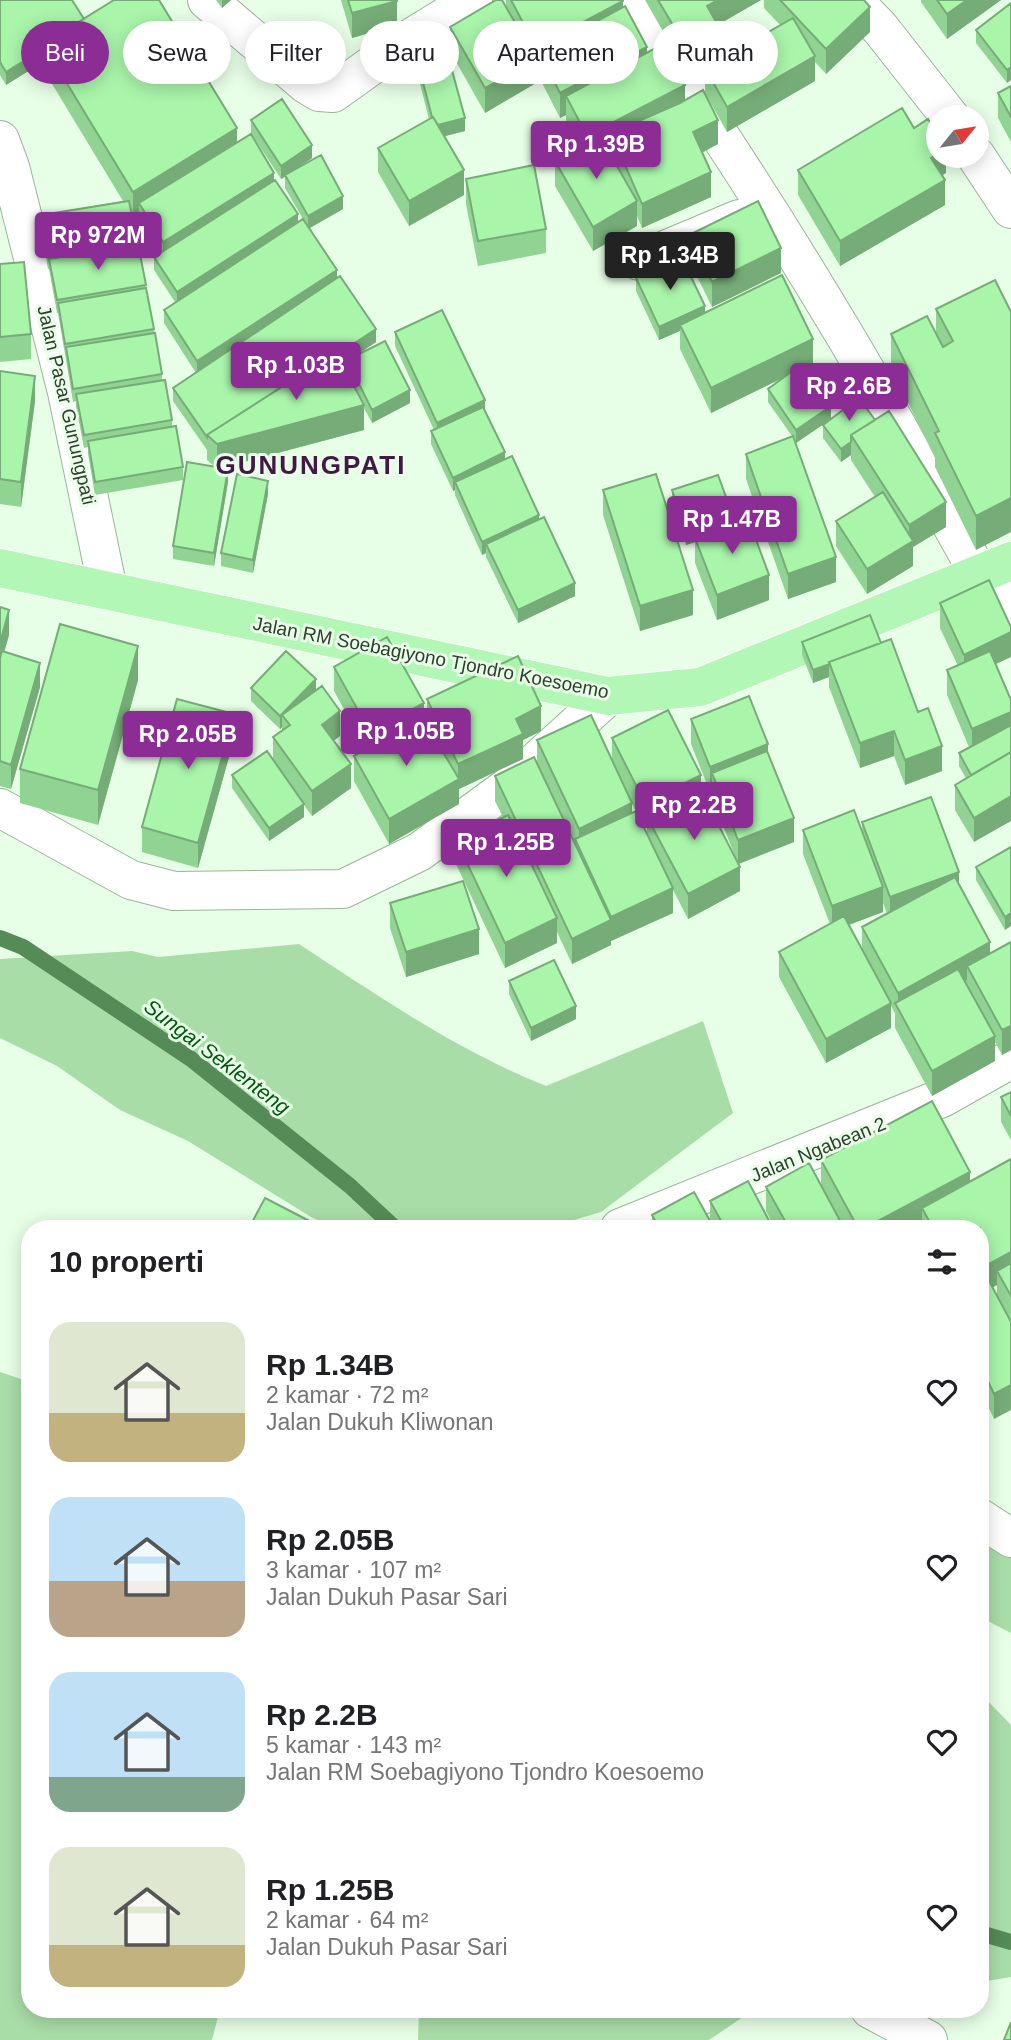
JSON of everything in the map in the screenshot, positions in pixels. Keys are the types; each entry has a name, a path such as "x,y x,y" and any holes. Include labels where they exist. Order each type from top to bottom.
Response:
{"main road":[{"name":"Jalan RM Soebagiyono Tjondro Koesoemo","path":"0,568 608,696 701,687 993,568"}],"street":[{"path":"207,0 306,84 319,93 333,93 472,0"},
{"path":"627,0 686,83 993,568 1011,615"},
{"path":"853,0 880,28 941,105"},
{"name":"Jalan Pasar Gunungpati","path":"0,140 10,167 67,392 108,590"},
{"path":"984,168 1011,209"},
{"path":"639,261 766,208"},
{"path":"0,808 131,880 174,891 343,889 419,852 508,787 608,696"},
{"name":"Jalan Ngabean 2","path":"640,1220 943,1098 1011,1059"},
{"path":"989,1524 1011,1538"},
{"path":"887,2018 928,2040"}],"green space":[{"path":"299,944 450,1039 546,1086 703,1021 733,1113 601,1212 574,1220 317,1220 188,1141 120,1110 57,1066 0,1038 0,959 132,951 158,957"},
{"path":"0,1372 21,1379 21,2018 218,2018 212,2040 0,2040"},
{"path":"989,1545 1011,1556 1011,1633 989,1622"},
{"path":"989,1702 1011,1725 1011,1977 989,1981"},
{"path":"419,2018 742,2018 709,2040 418,2040"}],"building":[{"path":"0,0 72,0 84,19 21,21 21,63 6,72 0,62"},
{"path":"114,0 159,0 172,21 123,21 123,84 210,84 237,128 133,192 67,84 109,84 109,21 80,21"},
{"path":"348,0 397,0 397,1 352,13"},
{"path":"496,0 502,0 514,21 473,21 473,67 459,43 459,22"},
{"path":"511,0 623,0 585,21 522,21"},
{"path":"658,0 718,0 707,6 715,21 671,21"},
{"path":"780,0 864,0 870,7 826,49"},
{"path":"937,0 967,0 947,14"},
{"path":"1011,3 1011,67 1007,70 976,30"},
{"path":"625,6 633,21 597,21"},
{"path":"793,18 815,56 778,77 778,27"},
{"path":"639,32 647,47 639,51"},
{"path":"653,49 653,84 685,85 587,136 566,96 588,84 639,84 639,57"},
{"path":"423,84 456,84 465,118 438,125 432,117"},
{"path":"555,84 577,84 560,93"},
{"path":"714,84 767,84 727,107"},
{"path":"1011,86 1011,117 998,93"},
{"path":"703,90 718,120 693,132 711,172 642,204 611,133"},
{"path":"282,99 312,145 281,166 251,120"},
{"path":"902,108 914,128 926,120 926,168 937,168 945,180 840,241 798,170"},
{"path":"433,117 464,170 409,201 378,148"},
{"path":"251,134 274,173 163,242 139,203"},
{"path":"599,135 637,201 593,227 555,161"},
{"path":"321,155 343,196 308,216 285,175"},
{"path":"534,165 546,229 478,241 466,179"},
{"path":"275,180 298,214 177,292 154,257"},
{"path":"129,201 137,242 48,256 41,215"},
{"path":"758,201 781,248 712,282 689,235"},
{"path":"303,219 337,270 197,361 164,310"},
{"path":"138,244 146,285 57,300 49,259"},
{"path":"681,256 705,306 659,327 636,278"},
{"path":"24,262 31,334 0,337 0,264"},
{"path":"782,275 813,339 711,388 680,325"},
{"path":"340,276 376,329 338,354 336,352 207,437 173,388"},
{"path":"995,280 1011,312 1011,498 976,516 935,433 939,431 891,334 927,316 943,347 953,341 936,309"},
{"path":"146,288 154,329 65,344 58,303"},
{"path":"442,310 485,400 437,423 395,332"},
{"path":"155,333 162,374 73,389 66,347"},
{"path":"385,341 410,390 372,410 347,360"},
{"path":"336,352 364,405 217,444 207,435"},
{"path":"802,364 831,406 796,430 768,389"},
{"path":"0,371 35,376 21,482 0,479"},
{"path":"165,380 172,420 84,435 76,394"},
{"path":"859,398 875,420 851,435 851,442 841,449 823,425"},
{"path":"483,407 505,452 453,478 431,431"},
{"path":"889,411 946,502 909,525 851,435"},
{"path":"176,426 183,467 95,482 88,441"},
{"path":"793,436 836,557 788,574 746,454"},
{"path":"512,456 539,515 482,542 455,482"},
{"path":"187,462 228,469 214,553 173,546"},
{"path":"237,474 268,481 253,560 221,553"},
{"path":"656,474 693,590 640,606 603,490"},
{"path":"718,475 733,516 686,532 672,490"},
{"path":"883,492 913,541 867,569 836,521"},
{"path":"544,517 575,583 518,610 486,544"},
{"path":"748,518 769,575 717,595 695,538"},
{"path":"989,580 1011,632 964,655 940,603"},
{"path":"0,607 9,610 0,643"},
{"path":"870,615 881,643 813,670 802,642"},
{"path":"60,624 138,646 98,790 20,769"},
{"path":"387,637 424,703 370,732 334,667"},
{"path":"891,639 918,712 928,708 942,746 905,760 894,731 860,743 829,662"},
{"path":"2,651 40,663 11,765 0,761"},
{"path":"286,651 316,679 280,716 251,688"},
{"path":"990,651 1011,700 1011,712 972,729 947,670"},
{"path":"518,656 541,706 516,719 523,734 458,764 427,699"},
{"path":"322,686 340,711 322,725 351,764 312,791 273,737 290,725 282,715"},
{"path":"749,696 768,744 710,767 691,719"},
{"path":"177,699 234,714 198,843 142,827"},
{"path":"668,710 701,775 645,803 612,738"},
{"path":"591,715 632,803 579,829 537,740"},
{"path":"422,717 459,779 389,819 354,756"},
{"path":"1011,725 1011,752 971,775 959,753"},
{"path":"267,751 304,804 269,828 232,775"},
{"path":"767,751 794,818 738,840 712,773"},
{"path":"1011,752 1011,796 974,818 955,785"},
{"path":"534,757 611,920 572,939 495,776"},
{"path":"700,789 740,867 688,894 647,817"},
{"path":"931,797 959,872 890,897 862,822"},
{"path":"854,810 883,887 832,906 803,830"},
{"path":"636,811 673,888 611,917 575,839"},
{"path":"508,815 557,918 505,943 456,840"},
{"path":"1011,847 1011,913 1005,917 976,867"},
{"path":"955,877 990,942 898,993 862,927"},
{"path":"463,881 479,929 406,952 390,903"},
{"path":"844,916 891,1003 826,1039 779,952"},
{"path":"1011,942 1011,1026 1002,1030 967,966"},
{"path":"554,960 576,1006 531,1028 509,981"},
{"path":"958,969 995,1036 932,1071 895,1003"},
{"path":"1011,1092 1011,1116 1001,1097"},
{"path":"932,1101 970,1172 880,1220 854,1220 821,1160"},
{"path":"1011,1159 1011,1252 989,1264 989,1220 929,1220 922,1208"},
{"path":"809,1163 840,1220 785,1220 766,1187"},
{"path":"748,1181 769,1220 721,1220 710,1201"},
{"path":"694,1192 710,1220 655,1220 652,1215"},
{"path":"265,1198 308,1220 253,1220"},
{"path":"1011,1263 1011,1296 997,1271"},
{"path":"989,1281 1011,1322 1011,1385 994,1394 989,1383"},
{"path":"1011,2022 1011,2040 1004,2040"}],"waterway":[{"name":"Sungai Seklenteng","path":"0,938 23,947 191,1059 350,1186 386,1220"},
{"name":"Sungai Seklenteng","path":"989,1936 1011,1942"}],"district":[{"name":"GUNUNGPATI","path":"311,465"}]}
